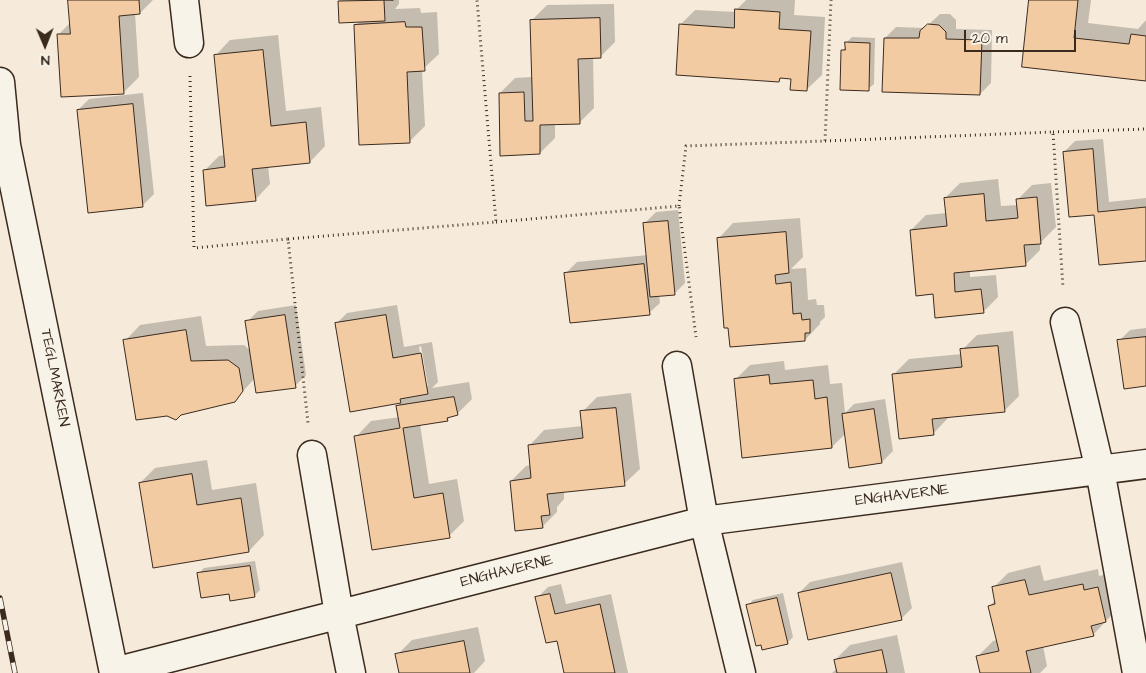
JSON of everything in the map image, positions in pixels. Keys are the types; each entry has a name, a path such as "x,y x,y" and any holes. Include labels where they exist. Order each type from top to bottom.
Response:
{"street":[{"path":"184,0 189,43"},
{"name":"TEGLMARKEN","path":"0,82 6,145 114,672"},
{"path":"1065,322 1100,470 1137,673"},
{"path":"677,366 704,521 741,673"},
{"path":"312,454 351,673"},
{"name":"ENGHAVERNE","path":"114,672 704,521 1146,464"}],"path":[{"path":"477,0 496,222"},
{"path":"825,141 831,0"},
{"path":"189,43 194,248 679,206"},
{"path":"677,366 697,342 679,206 686,146 1146,129"},
{"path":"1053,132 1065,322"},
{"path":"288,239 312,454"}],"building":[{"path":"68,0 139,0 140,14 119,16 124,94 61,97 57,34 70,34"},
{"path":"384,0 385,21 339,23 338,1"},
{"path":"1029,0 1078,0 1074,38 1129,44 1131,34 1146,36 1146,81 1022,67"},
{"path":"735,9 780,12 779,29 811,31 807,91 790,90 791,79 780,78 779,82 676,75 679,24 734,28"},
{"path":"600,18 601,58 578,59 580,124 540,125 540,154 500,156 499,93 524,92 525,121 533,121 530,20"},
{"path":"405,22 406,27 422,27 425,71 407,72 410,143 359,145 354,25"},
{"path":"928,24 939,25 946,32 946,39 982,40 980,95 882,92 884,38 919,38 920,31"},
{"path":"845,42 870,43 869,91 840,90 841,50 845,50"},
{"path":"263,50 271,126 306,122 310,163 252,169 256,201 206,206 203,170 225,167 214,55"},
{"path":"133,104 143,207 88,213 77,110"},
{"path":"1093,149 1098,212 1146,207 1146,261 1099,265 1094,215 1069,217 1063,152"},
{"path":"984,194 986,221 1018,218 1016,199 1037,197 1041,244 1024,245 1026,266 954,273 955,292 981,289 984,313 935,318 933,294 916,296 910,230 947,226 944,198"},
{"path":"668,221 675,295 650,297 643,223"},
{"path":"786,232 789,273 775,275 776,284 791,282 793,314 801,313 802,320 810,319 810,333 805,333 805,341 730,347 728,328 724,328 717,238"},
{"path":"644,264 650,315 570,323 564,273"},
{"path":"285,315 296,388 256,393 245,321"},
{"path":"386,315 393,358 421,353 428,394 400,399 401,403 350,412 335,323"},
{"path":"186,330 191,361 228,360 239,368 243,391 235,402 181,415 176,420 167,416 136,420 123,340"},
{"path":"1146,337 1146,386 1124,389 1117,340"},
{"path":"998,346 1005,412 932,419 934,435 899,439 892,374 962,367 960,349"},
{"path":"769,375 770,384 813,380 815,399 827,397 832,448 742,458 734,379"},
{"path":"454,397 458,415 447,418 448,421 403,428 414,498 443,493 450,538 372,550 354,436 400,428 396,406"},
{"path":"616,408 625,486 547,494 550,515 541,516 543,528 515,531 510,481 531,478 528,445 583,438 580,411"},
{"path":"874,409 882,463 849,468 842,414"},
{"path":"192,474 197,505 241,498 249,552 153,568 139,483"},
{"path":"250,566 255,597 230,601 229,594 201,598 197,573"},
{"path":"891,573 902,620 808,640 798,593"},
{"path":"1025,580 1029,595 1083,584 1084,590 1098,587 1106,622 1091,626 1094,636 1026,651 1031,673 980,673 976,656 999,651 988,606 995,604 992,587"},
{"path":"550,594 555,614 600,604 615,673 564,673 557,641 546,643 535,597"},
{"path":"777,598 788,644 762,650 761,645 756,646 746,605"},
{"path":"464,641 470,673 399,673 395,654"},
{"path":"882,650 887,673 837,673 834,660"}],"railway":[{"path":"0,598 15,673"}]}
